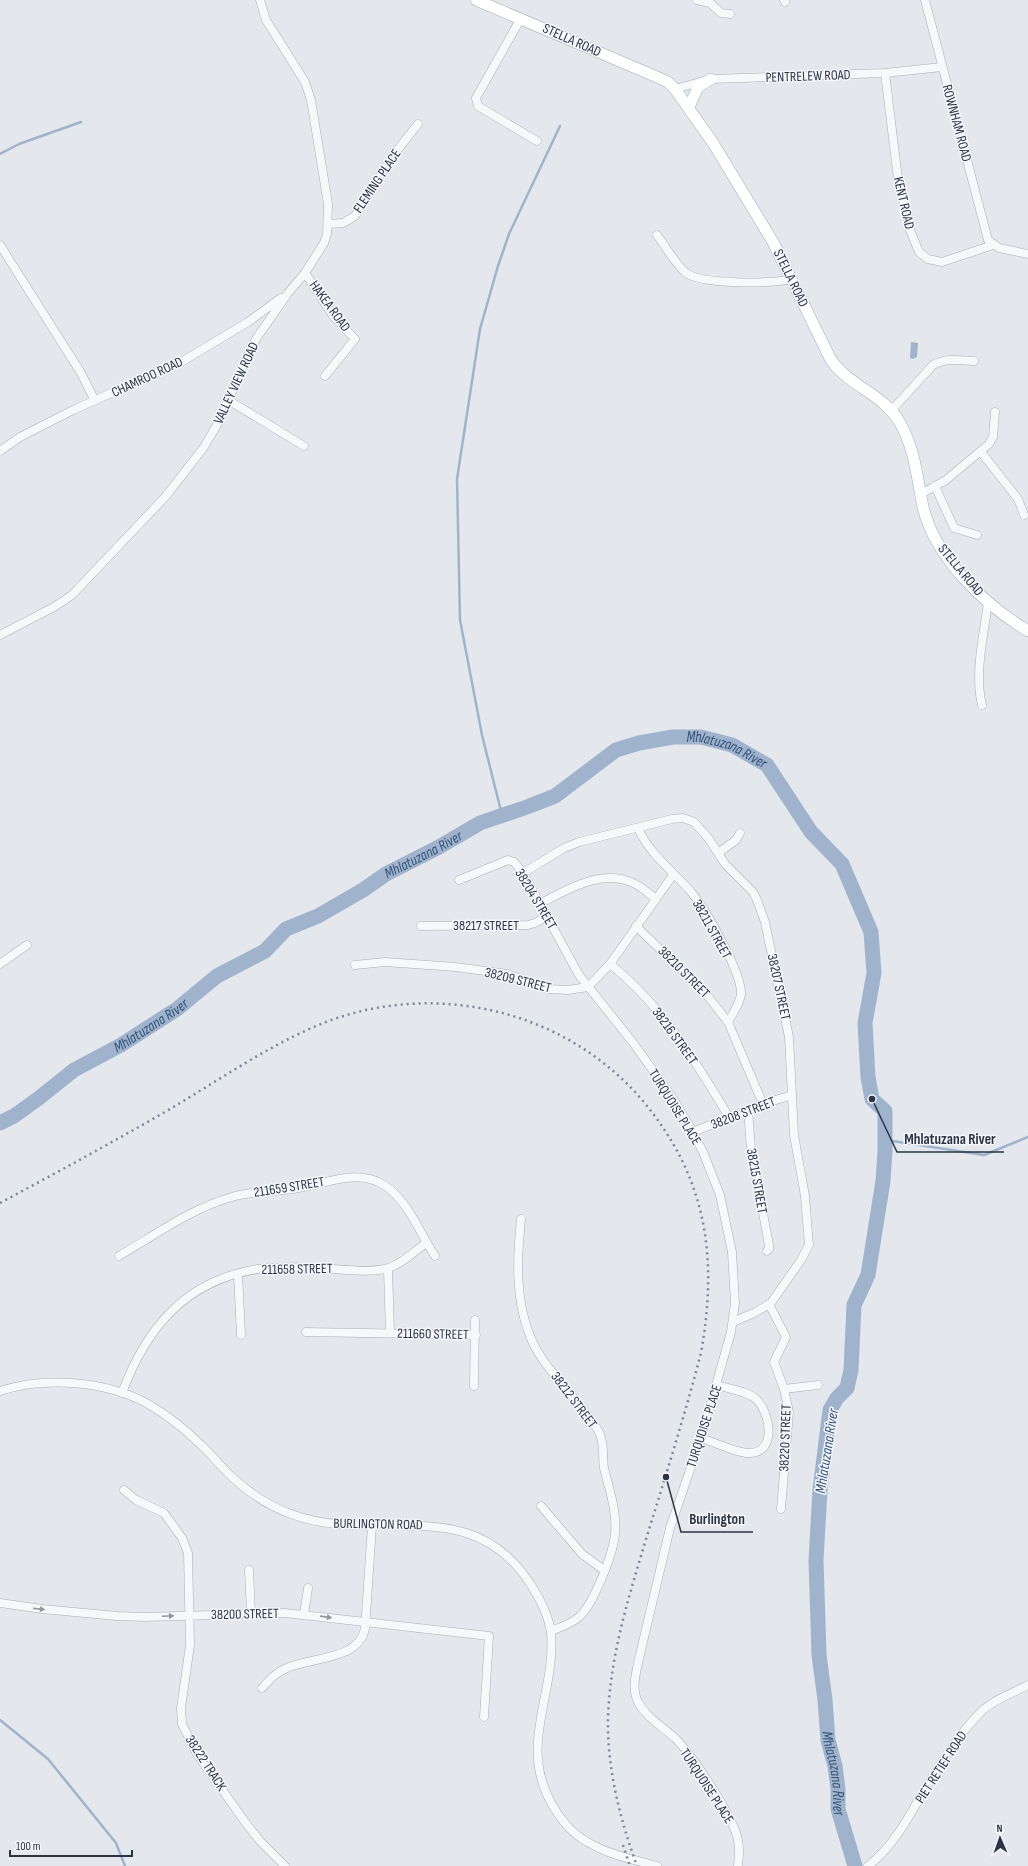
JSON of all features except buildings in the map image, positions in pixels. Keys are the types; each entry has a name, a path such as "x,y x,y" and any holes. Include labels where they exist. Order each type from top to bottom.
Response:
{"main road":[{"name":"STELLA ROAD","path":"476,0 650,74 668,82 675,88 689,107 752,206 792,279 825,349 836,368 891,411 900,423 908,440 916,467 927,518 940,546 965,579 988,602 1007,618 1028,632"},
{"path":"689,107 698,87 711,79"}],"street":[{"name":"VALLEY VIEW ROAD","path":"0,635 54,607 72,595 94,574 187,471 218,423 256,339 288,293 305,273 324,243 328,224 328,204 312,100 305,82 266,20 260,0"},
{"path":"697,0 710,3 721,14 730,14"},
{"name":"ROWNHAM ROAD","path":"925,0 988,240 993,245"},
{"path":"521,18 476,98 478,106 537,141"},
{"name":"PENTRELEW ROAD","path":"675,88 711,79 885,73 942,67"},
{"name":"KENT ROAD","path":"885,73 898,179 910,230 919,252 928,259 942,262 993,245"},
{"name":"FLEMING PLACE","path":"328,224 343,223 355,216 392,158 418,124"},
{"path":"657,235 685,272 695,278 757,282 780,282 792,279"},
{"path":"0,245 81,373 95,401"},
{"path":"993,245 1008,251 1028,254"},
{"name":"HAKEA ROAD","path":"305,273 334,317 355,339 325,376"},
{"name":"CHAMROO ROAD","path":"0,451 20,437 183,361 248,322 288,293"},
{"path":"891,411 933,365 938,362 950,360 974,361"},
{"path":"228,400 304,446"},
{"path":"921,494 946,480 981,452 991,441 995,412"},
{"path":"981,452 1018,499 1024,515"},
{"path":"935,486 954,528 977,535"},
{"path":"982,705 978,691 988,602"},
{"name":"38207 STREET","path":"524,873 564,848 579,842 678,818 688,819 704,833 725,864 753,892 763,915 787,1023 791,1055 794,1140 805,1196 809,1245 776,1298 756,1312 733,1322"},
{"name":"38211 STREET","path":"638,828 645,841 673,875 691,892 710,918 741,989 740,1000 728,1022"},
{"path":"718,853 736,840 740,833"},
{"name":"38204 STREET","path":"459,880 508,860 514,862 524,873 570,960 588,987"},
{"path":"588,987 610,964 673,875"},
{"path":"541,903 572,887 587,881 599,879 621,879 630,882 656,899"},
{"name":"38217 STREET","path":"421,926 528,925 548,916"},
{"name":"38210 STREET","path":"636,926 706,994 728,1022 763,1104"},
{"path":"0,964 27,945"},
{"name":"38209 STREET","path":"355,965 385,962 456,967 507,974 549,989 568,990 588,987"},
{"name":"38216 STREET","path":"610,964 647,998 666,1020 687,1048 729,1117"},
{"name":"TURQUOISE PLACE","path":"588,987 634,1044 674,1100 693,1132 712,1173 725,1214 734,1264 735,1297 733,1322 717,1386 665,1549 638,1664 635,1692 643,1710 675,1738 688,1752 733,1824 737,1836 739,1855 738,1866"},
{"name":"38208 STREET","path":"693,1132 763,1104 792,1095"},
{"name":"38215 STREET","path":"748,1110 751,1149 769,1244 769,1249 767,1251"},
{"name":"211659 STREET","path":"119,1256 186,1217 232,1197 306,1187 350,1176 374,1180 393,1192 435,1256"},
{"name":"38212 STREET","path":"521,1219 519,1275 523,1315 538,1353 579,1402 602,1440 603,1464 613,1500 616,1533 614,1546 593,1596 580,1617 571,1623 551,1631"},
{"path":"388,1269 426,1243"},
{"name":"211658 STREET","path":"122,1393 139,1354 150,1335 166,1315 193,1293 216,1282 238,1274 280,1267 374,1270 388,1269"},
{"name":"211660 STREET","path":"388,1269 390,1333"},
{"path":"238,1274 241,1335"},
{"name":"38220 STREET","path":"769,1304 786,1338 774,1362 784,1389 789,1412 781,1509"},
{"name":"211660 STREET","path":"474,1386 476,1335 475,1320"},
{"name":"211660 STREET","path":"306,1332 476,1335"},
{"name":"BURLINGTON ROAD","path":"0,1391 49,1382 88,1385 122,1393 148,1404 183,1428 232,1478 262,1500 289,1513 321,1523 372,1526 430,1525 450,1528 468,1533 492,1545 522,1571 541,1602 551,1631 549,1672 536,1744 540,1779 556,1812 576,1834 592,1845 611,1853 657,1866"},
{"path":"784,1389 818,1385"},
{"path":"701,1438 748,1453 760,1450 766,1443 770,1428 766,1414 760,1403 748,1395 717,1386"},
{"name":"38222 TRACK","path":"124,1490 136,1500 164,1513 185,1544 188,1553 190,1645 181,1708 184,1728 197,1754 245,1822 260,1841 285,1866"},
{"path":"540,1506 582,1554 604,1570"},
{"path":"262,1688 278,1673 339,1654 352,1648 360,1642 363,1636 365,1622 372,1526"},
{"path":"250,1570 251,1613"},
{"path":"304,1614 308,1588"},
{"name":"38200 STREET","path":"0,1603 42,1610 117,1616 251,1613 304,1614 489,1636 484,1717"},
{"name":"PIET RETIEF ROAD","path":"869,1865 900,1832 952,1747 973,1720 984,1709 1028,1685"}],"water":[{"path":"911,342 918,343 917,357 913,359 910,358"}],"waterway":[{"path":"0,154 19,144 81,122"},
{"path":"502,815 482,735 460,620 457,479 480,329 498,266 509,234 560,126"},
{"name":"Mhlatuzana River","path":"0,1123 14,1116 74,1070 121,1045 177,1009 217,976 265,951 286,929 318,916 363,890 386,874 439,847 480,823 555,796 616,750 639,743 673,737 701,737 732,745 767,765 811,832 842,864 871,932 874,973 865,1023 868,1077 872,1099 885,1111 883,1181 868,1275 854,1305 851,1370 847,1388 837,1398 830,1410 820,1490 816,1560 819,1655 825,1700 828,1740 835,1766 838,1789 838,1809 855,1866"},
{"path":"886,1140 984,1155 1028,1137"},
{"path":"0,1720 48,1759 116,1843 125,1866"}],"railway":[{"path":"0,1203 145,1124 264,1052 326,1022 368,1010 411,1004 454,1005 497,1012 538,1025 576,1044 612,1070 643,1101 665,1130 681,1159 694,1189 702,1220 707,1251 708,1284 706,1318 701,1353 682,1422 627,1603 612,1671 608,1718 608,1737 612,1775 620,1812 637,1866"},
{"path":"623,1845 630,1866"}],"place":[{"name":"Mhlatuzana River","path":"872,1099"},
{"name":"Burlington","path":"666,1477"}]}
